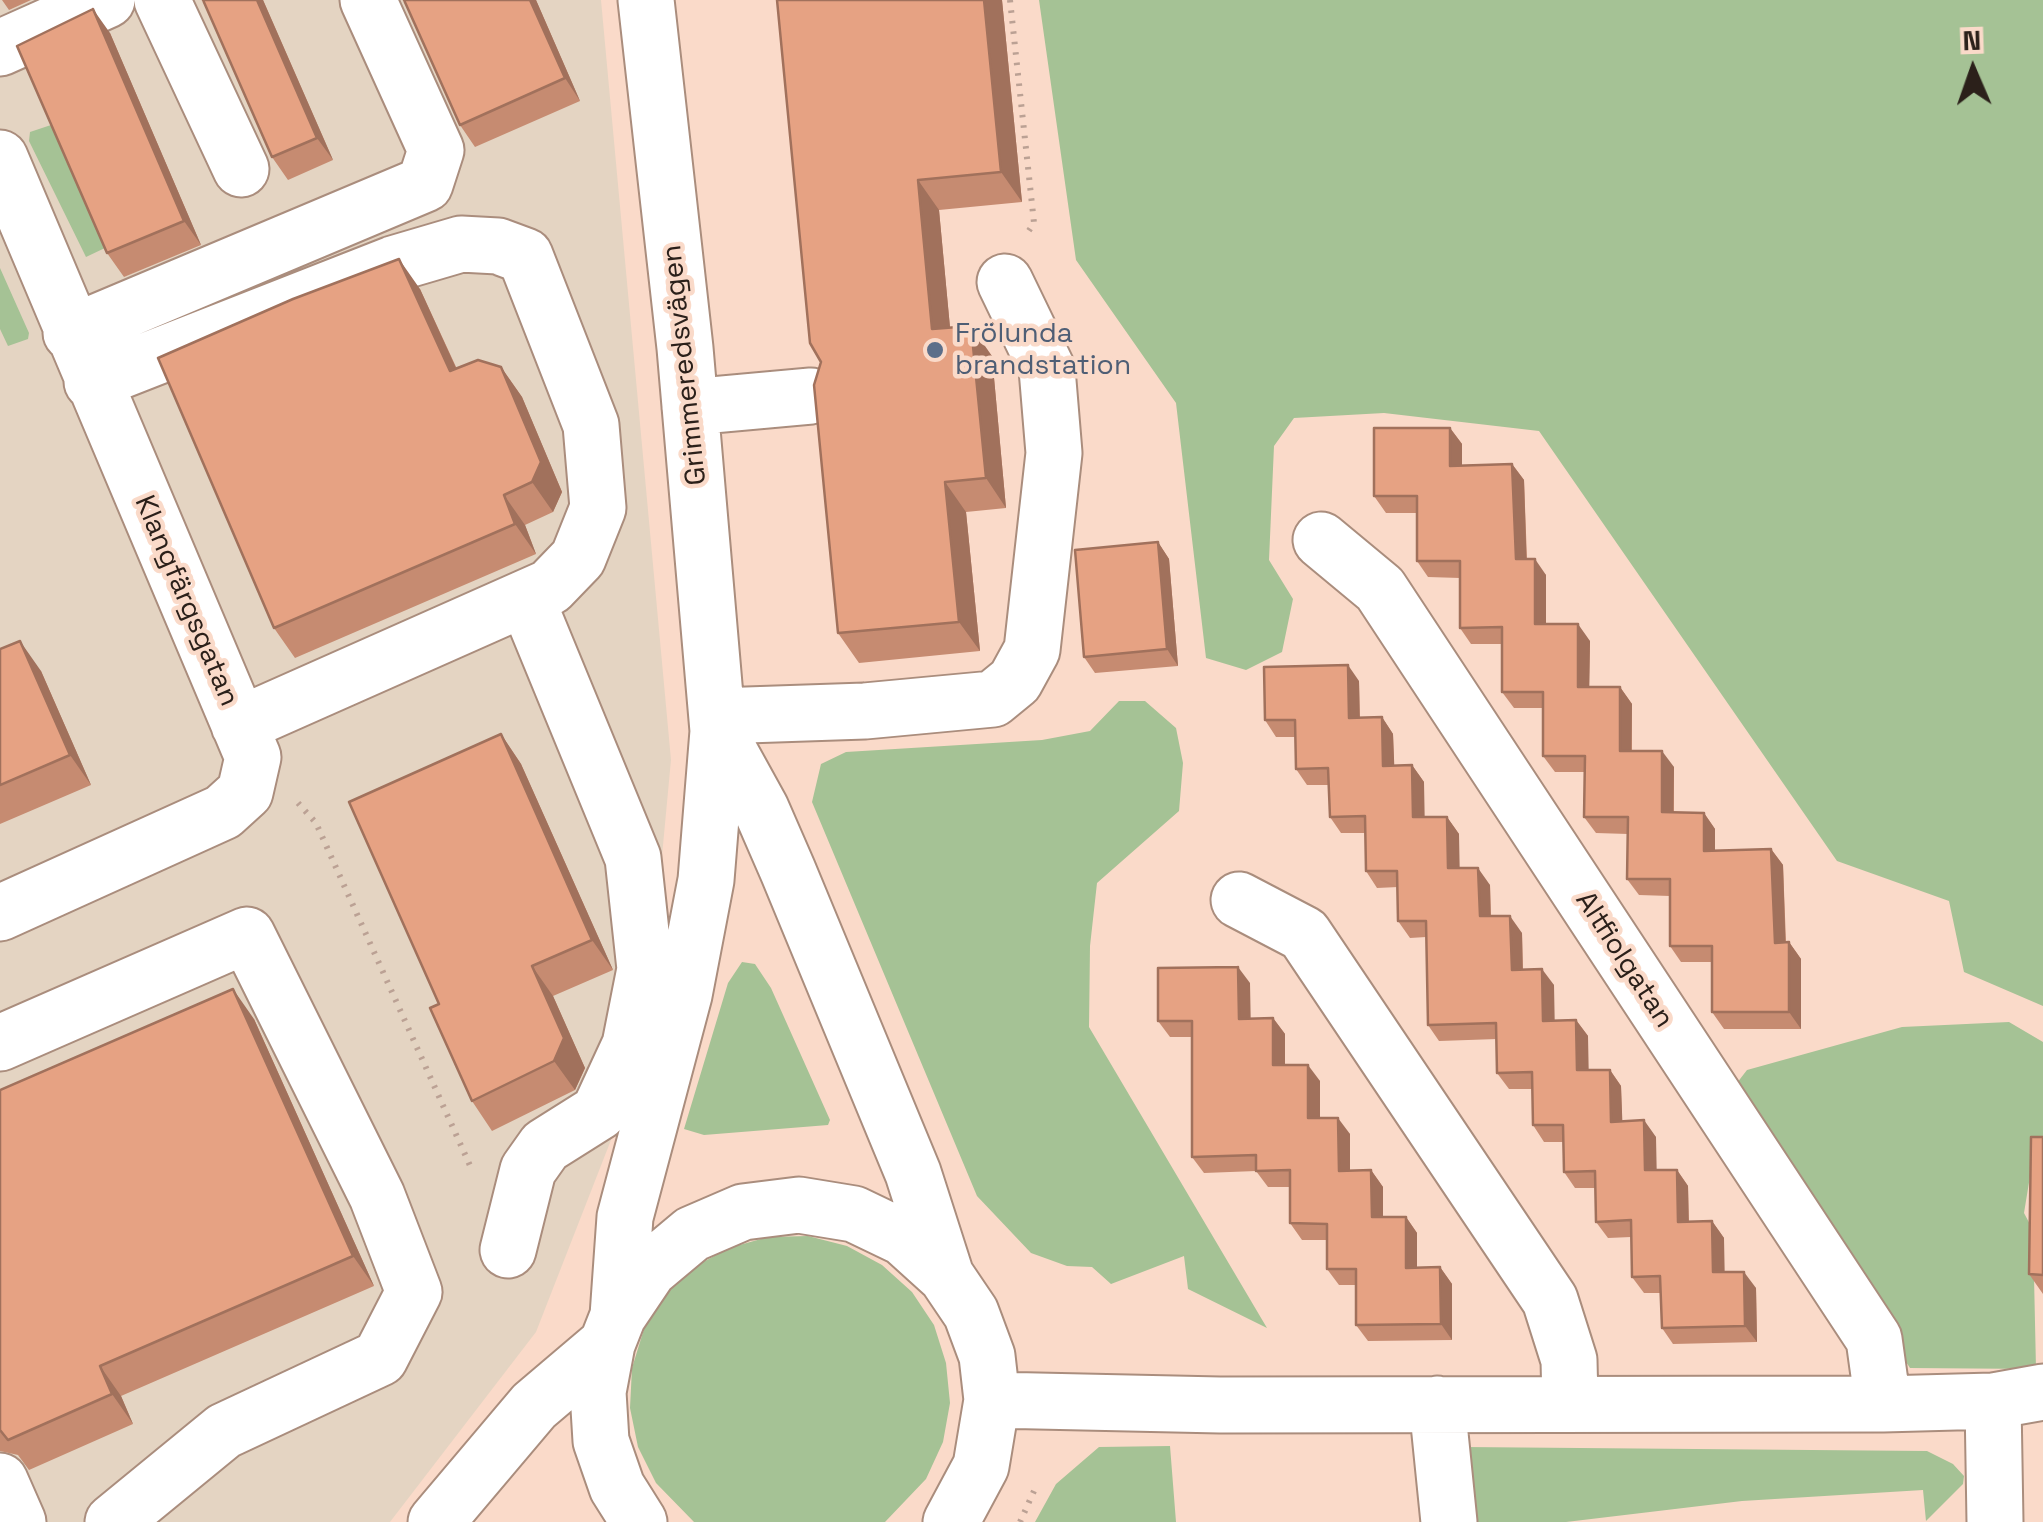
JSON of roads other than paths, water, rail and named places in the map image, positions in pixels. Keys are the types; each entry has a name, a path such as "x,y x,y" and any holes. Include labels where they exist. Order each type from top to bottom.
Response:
{"street":[{"path":"0,48 107,0"},
{"path":"162,0 241,169"},
{"path":"82,358 425,184 436,150 368,0"},
{"name":"Grimmeredsvägen","path":"639,1522 617,1487 601,1441 598,1392 612,1330 625,1217 684,995 706,880 718,724 690,407 646,0"},
{"name":"Klangfärgsgatan","path":"0,158 246,741"},
{"path":"0,912 223,812 245,792 246,741 550,588 578,558 598,508 591,425 525,256 498,246 461,244 82,358"},
{"path":"718,724 994,699 1015,682 1032,650 1054,453 1047,369 1005,282"},
{"path":"690,407 811,396"},
{"name":"Altfiolgatan","path":"1321,540 1380,589 1874,1339 1883,1404"},
{"path":"508,1250 528,1170 545,1146 600,1112 630,1046 645,969 633,858 526,598"},
{"name":"Grimmeredsvägen","path":"718,724 761,809 913,1173 946,1276"},
{"path":"1239,900 1304,934 1540,1284 1550,1300 1569,1360 1570,1402"},
{"path":"0,1043 247,935 377,1196 414,1292 380,1358 224,1431 135,1512"},
{"path":"436,1522 534,1406 612,1330 649,1270 692,1234 743,1212 799,1206 854,1214 904,1238 946,1276 971,1313 992,1400 981,1466 951,1522"},
{"path":"992,1400 1883,1404 2018,1396 1995,1522"},
{"path":"1437,1404 1438,1514"},
{"path":"0,1481 18,1522"}],"place":[{"name":"Frölunda brandstation","path":"935,350"}]}
